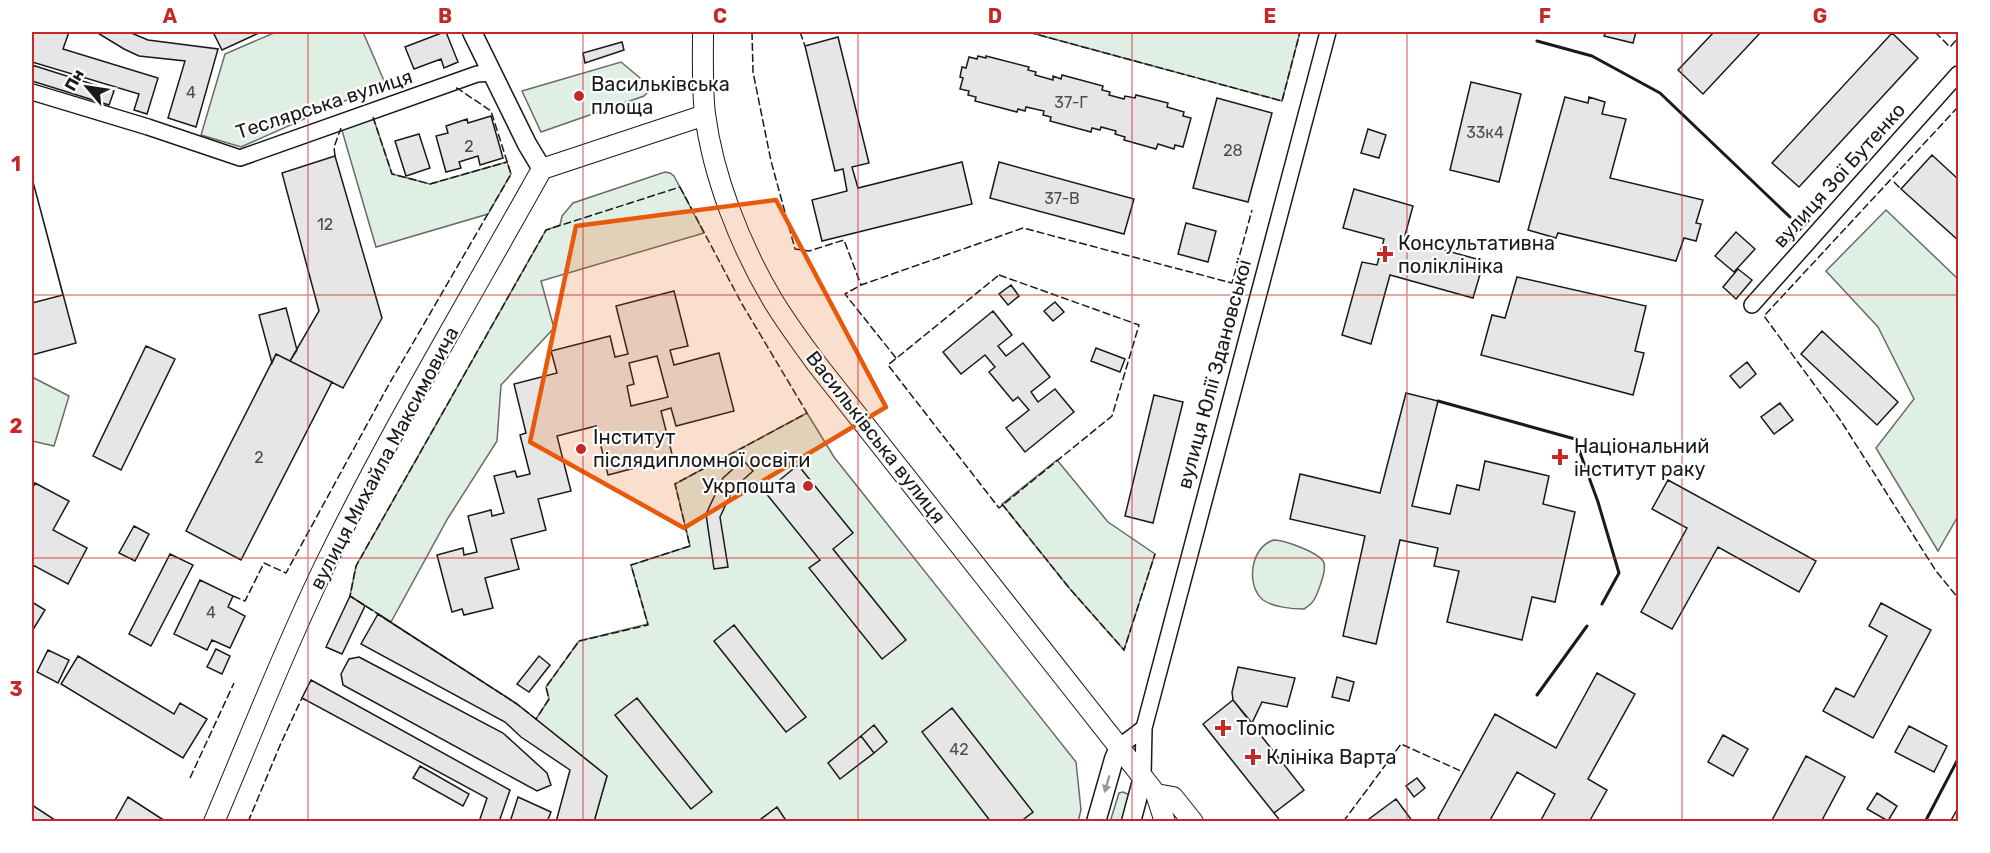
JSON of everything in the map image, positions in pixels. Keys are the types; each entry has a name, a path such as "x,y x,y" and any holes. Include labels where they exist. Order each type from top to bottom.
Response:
{"main road":[{"name":"Васильківська вулиця","path":"703,32 705,115 719,176 731,213 772,300 816,363 1156,794 1165,822"},
{"path":"542,169 705,115"},
{"name":"вулиця Михайла Максимовича","path":"214,822 288,647 326,564 369,479 542,169"},
{"name":"Васильківська вулиця","path":"1156,794 1173,797 1193,822"}],"street":[{"path":"472,32 527,144 542,169"},
{"name":"вулиця Юлії Здановської","path":"1131,822 1143,777 1144,728 1328,32"},
{"name":"Теслярська вулиця","path":"32,92 240,158 477,74 493,73"},
{"name":"вулиця Зої Бутенко","path":"1752,305 1959,74"},
{"path":"1096,822 1119,747 1144,728"}],"highlighted area":[{"path":"776,200 886,407 684,528 530,442 576,226"}],"green space":[{"path":"276,32 363,32 385,83 241,147 201,135 225,54"},
{"path":"1028,32 1300,32 1282,101"},
{"path":"621,62 652,88 644,96 541,132 522,91"},
{"path":"373,117 392,174 430,184 507,162 511,174 488,214 376,247 341,127"},
{"path":"665,172 674,176 704,233 541,281 554,328 501,385 497,441 448,518 391,622 350,596 356,566 546,230 560,225 562,216 573,203"},
{"path":"1886,210 1958,279 1958,516 1938,551 1876,448 1914,399 1878,327 1826,271"},
{"path":"32,377 69,396 54,446 32,441"},
{"path":"807,413 834,457 1076,762 1081,810 1078,822 594,821 607,776 536,719 549,699 546,687 579,641 648,624 631,565 690,546 675,484"},
{"path":"1057,460 1108,522 1155,554 1124,650 1070,589 1002,504"},
{"path":"1274,540 1309,551 1324,563 1324,575 1317,593 1304,609 1272,604 1263,600 1257,593 1253,567 1260,550"},
{"path":"1123,792 1132,796 1126,821 1110,822 1119,793"}],"building":[{"path":"32,32 69,32 63,49 158,78 147,114 134,110 139,94 32,62"},
{"path":"96,32 129,32 148,40 218,49 196,127 168,118 185,61 139,56"},
{"path":"213,32 261,32 222,50"},
{"path":"446,32 458,62 444,68 441,59 414,69 405,47"},
{"path":"1606,32 1636,32 1633,43 1604,36"},
{"path":"1714,32 1761,32 1703,94 1678,70"},
{"path":"1892,33 1918,58 1799,187 1772,163"},
{"path":"838,37 869,163 852,167 858,188 962,162 972,204 822,241 812,200 847,191 843,169 835,171 805,46"},
{"path":"622,42 624,50 585,63 583,53"},
{"path":"978,56 1029,67 1028,70 1036,72 1035,75 1053,80 1053,76 1061,79 1062,75 1103,86 1102,90 1110,92 1109,95 1124,99 1125,96 1135,98 1136,95 1168,103 1167,107 1184,112 1183,116 1191,118 1183,147 1175,145 1174,149 1158,144 1156,149 1124,140 1125,137 1115,134 1116,131 1101,127 1100,130 1092,128 1091,132 1050,121 1051,117 1043,115 1044,111 1026,107 1025,111 1018,109 1017,112 975,101 976,97 968,95 969,91 960,89 963,78 960,77 962,67 966,68 969,57 977,59"},
{"path":"32,65 114,91 109,105 32,81"},
{"path":"1471,82 1521,94 1499,182 1450,170"},
{"path":"1565,97 1588,103 1589,97 1605,102 1602,114 1626,119 1610,178 1703,200 1696,223 1701,224 1696,241 1684,238 1676,261 1558,233 1556,238 1528,230"},
{"path":"1217,98 1272,113 1248,202 1193,188"},
{"path":"491,116 503,158 480,165 478,156 459,162 461,168 446,172 436,136 448,133 446,126 467,119 468,123"},
{"path":"1368,129 1386,135 1379,158 1361,153"},
{"path":"419,134 430,168 406,176 395,141"},
{"path":"1932,155 1958,179 1958,240 1901,189"},
{"path":"335,156 382,318 343,388 290,361 319,311 282,173"},
{"path":"999,162 1134,199 1124,234 990,198"},
{"path":"32,178 76,343 32,355"},
{"path":"32,178 63,295 32,303"},
{"name":"Консультативна поліклініка","path":"1354,189 1413,206 1404,239 1484,261 1473,298 1390,275 1371,344 1342,335 1362,262 1377,265 1384,239 1343,228"},
{"path":"1802,214 1809,221 1782,248 1775,242"},
{"path":"1186,223 1216,231 1208,262 1178,254"},
{"path":"1736,232 1755,249 1734,272 1715,256"},
{"path":"1738,269 1752,280 1736,299 1723,287"},
{"path":"1517,277 1646,306 1635,351 1644,353 1633,395 1481,355 1492,315 1505,318"},
{"path":"1011,285 1019,296 1008,305 999,294"},
{"path":"674,291 688,346 670,350 674,365 719,353 734,411 676,426 671,408 661,411 673,458 608,475 596,426 557,436 571,491 538,499 546,530 511,539 519,569 485,578 493,608 464,615 462,609 452,612 437,555 463,548 464,555 477,552 468,516 491,510 492,516 504,513 494,476 515,471 517,477 530,474 520,435 526,433 514,384 557,373 551,351 610,336 615,357 628,354 616,306","holes":["657,356 668,397 631,406 627,386 634,384 629,363"]},
{"path":"1055,302 1064,312 1053,321 1044,311"},
{"path":"286,308 297,350 290,361 276,354 272,363 259,315"},
{"path":"993,311 1012,335 998,346 1006,356 1023,343 1050,377 1031,392 1038,402 1055,389 1074,412 1025,452 1006,428 1029,410 1018,397 1013,401 989,372 995,367 985,355 961,374 943,352"},
{"path":"1822,331 1898,402 1877,425 1801,354"},
{"path":"146,346 175,359 121,470 93,456"},
{"path":"1096,348 1125,359 1120,372 1091,361"},
{"path":"276,354 332,382 241,560 186,531"},
{"path":"1747,362 1756,374 1740,388 1730,376"},
{"path":"1406,393 1438,401 1412,506 1450,514 1457,485 1479,490 1485,461 1549,476 1543,504 1575,512 1555,602 1532,597 1522,640 1447,622 1459,571 1434,566 1438,548 1400,540 1376,644 1343,636 1365,536 1290,519 1300,474 1380,493"},
{"path":"1154,395 1183,402 1153,523 1125,516"},
{"path":"1780,403 1793,420 1774,434 1761,417"},
{"path":"743,460 753,471 733,489 720,517 728,567 714,569 706,514 723,478"},
{"path":"798,465 853,533 833,549 906,640 882,659 809,568 820,560 765,492"},
{"path":"1668,480 1816,561 1799,592 1718,547 1672,629 1641,612 1687,528 1652,509"},
{"path":"35,483 69,501 53,530 87,548 68,584 33,565 32,568 32,490"},
{"path":"134,526 149,534 135,561 119,553"},
{"path":"170,554 193,565 151,646 129,634"},
{"path":"200,580 233,596 228,607 245,616 230,648 212,640 207,650 174,634"},
{"path":"350,596 365,606 342,654 326,647"},
{"path":"32,602 45,610 34,628 32,626"},
{"path":"1881,603 1931,630 1873,738 1823,711 1836,688 1854,697 1887,636 1869,626"},
{"path":"378,614 517,704 607,776 594,822 556,822 570,770 521,737 505,722 361,644"},
{"path":"734,625 806,717 786,732 714,641"},
{"path":"216,649 230,656 222,674 207,667"},
{"path":"48,650 69,660 58,683 37,672"},
{"path":"78,656 174,714 180,703 207,719 183,758 61,684"},
{"path":"539,656 550,665 529,692 517,684"},
{"path":"359,657 503,733 547,773 551,785 537,791 343,685 341,674 349,659"},
{"path":"1238,667 1295,678 1287,707 1262,702 1252,723 1233,700 1232,692"},
{"path":"1597,673 1635,694 1588,779 1607,790 1589,822 1540,822 1555,794 1517,772 1489,822 1443,822 1438,818 1495,714 1556,748"},
{"path":"1337,677 1354,682 1349,701 1332,697"},
{"path":"311,680 510,790 499,822 479,822 487,798 302,698"},
{"path":"637,698 712,792 691,809 615,715"},
{"path":"1233,700 1304,790 1274,813 1203,724"},
{"path":"952,708 1033,812 1020,822 991,822 922,732"},
{"path":"874,725 887,742 874,753 861,736"},
{"path":"1909,726 1947,746 1934,772 1895,752"},
{"path":"1723,735 1748,749 1733,776 1708,762"},
{"path":"861,736 874,753 840,779 828,763"},
{"path":"1806,756 1845,777 1821,822 1771,822"},
{"path":"420,766 469,794 463,806 413,778"},
{"path":"1417,778 1425,788 1414,797 1406,786"},
{"path":"1877,793 1897,806 1888,821 1867,809"},
{"path":"128,797 165,821 165,822 114,822"},
{"path":"518,797 551,812 547,822 510,822"},
{"path":"1396,799 1413,822 1365,822"},
{"path":"32,805 58,822 32,822"},
{"path":"777,807 787,822 757,822"},
{"path":"1958,808 1958,822 1950,822"}],"fence":[{"path":"752,32 753,72 771,161 795,249 809,251 844,240 861,285"},
{"path":"800,32 805,46"},
{"path":"1028,32 1282,101 1300,32"},
{"path":"1935,32 1950,47 1958,38"},
{"path":"233,596 245,601 264,563 286,573 388,386 511,174 491,111 457,88 454,89"},
{"path":"1958,107 1764,316 1841,421 1936,571 1958,598"},
{"path":"373,117 392,174 430,184 507,162"},
{"path":"335,156 334,147 341,128"},
{"path":"1894,182 1901,189"},
{"path":"680,187 742,304 807,413 675,484 690,546 631,565 648,625 579,641 546,687 549,699 536,719 517,704 350,596 356,566 546,230 680,187"},
{"path":"896,358 845,294 861,285 1023,228 1232,283 1252,210"},
{"path":"999,275 1139,325 1112,416 999,508 888,365 999,275"},
{"path":"1002,504 1070,589 1124,650 1155,554"},
{"path":"190,778 234,683"},
{"path":"248,822 302,698 305,700"},
{"path":"1343,822 1401,744 1463,772"},
{"path":"1274,813 1281,822"}],"wall":[{"path":"1537,41 1592,56 1660,93 1790,217"},
{"path":"1438,401 1575,439 1598,502 1619,573 1602,604"},
{"path":"1537,695 1587,626"},
{"path":"1925,822 1958,759"}],"place":[{"name":"Васильківська площа","path":"579,96"},
{"name":"Консультативна поліклініка","path":"1385,254"},
{"name":"Інститут післядипломної освіти","path":"581,449"},
{"name":"Національний інститут раку","path":"1560,457"},
{"name":"Укрпошта","path":"808,486"},
{"name":"Tomoclinic","path":"1223,728"},
{"name":"Клініка Варта","path":"1253,757"}]}
